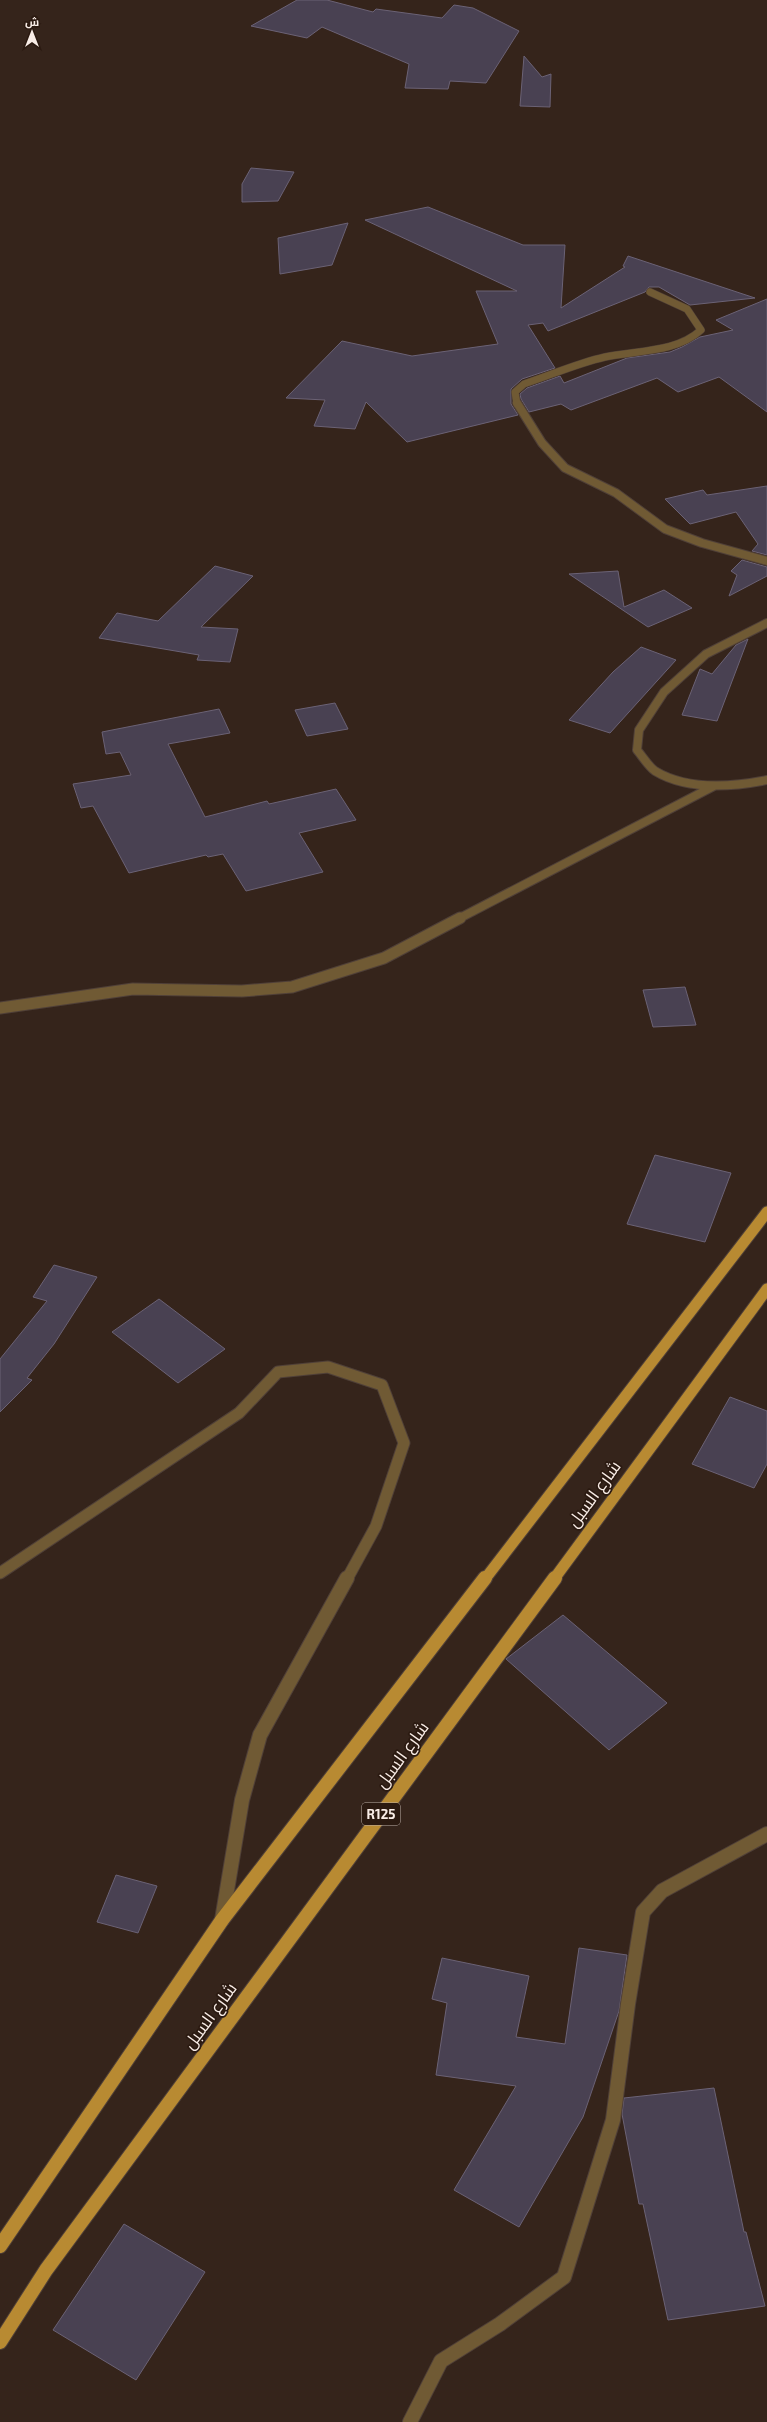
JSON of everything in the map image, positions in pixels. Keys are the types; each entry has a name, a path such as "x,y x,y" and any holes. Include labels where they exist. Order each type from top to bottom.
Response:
{"main road":[{"path":"0,2246 222,1920 767,1212"},
{"name":"شارع السبل","path":"0,2342 46,2270 767,1289"}],"street":[{"path":"650,292 680,303 696,316 701,330 690,340 653,350 605,357 524,384 515,392 518,407 542,443 565,468 616,493 646,513 665,529 702,543 767,561"},
{"path":"767,623 706,654 664,692 639,730 637,750 655,770 677,780 714,786 767,780"},
{"path":"0,1008 131,989 174,987 231,990 279,988 365,964 384,958 714,786"},
{"path":"0,1573 239,1413 278,1372 328,1367 382,1385 404,1443 376,1526 260,1735 242,1800 222,1920"},
{"path":"410,2422 441,2361 500,2324 564,2277 613,2120 628,2004 643,1912 662,1891 767,1834"}],"building":[{"path":"297,0 327,0 373,12 376,9 442,18 454,5 473,8 519,31 486,83 450,81 448,89 405,88 409,64 322,27 307,38 251,26"},
{"path":"524,56 542,77 551,74 550,107 520,106"},
{"path":"251,168 294,172 278,201 242,202 242,184"},
{"path":"428,207 523,245 565,245 561,308 625,267 623,266 628,256 755,298 690,305 659,287 649,287 645,292 548,331 543,323 528,325 555,368 522,379 511,389 511,404 518,415 407,442 366,402 355,429 314,426 325,400 286,398 342,341 412,356 498,344 476,291 517,291 365,220"},
{"path":"348,223 332,265 280,274 278,238"},
{"path":"767,299 767,412 719,377 678,392 657,378 571,410 561,404 529,412 521,399 520,394 527,388 560,376 564,383 627,358 670,352 700,337 733,330 716,320"},
{"path":"767,486 767,555 752,551 758,544 736,512 690,524 665,499 703,490 707,495"},
{"path":"742,560 767,567 767,576 729,596 737,575 731,571"},
{"path":"215,566 253,576 201,627 238,629 230,662 197,660 199,655 99,638 117,613 158,621"},
{"path":"618,571 624,607 664,590 692,608 648,627 569,574"},
{"path":"748,639 717,721 682,715 700,669 712,674 736,645"},
{"path":"641,647 676,660 610,733 569,720 613,672"},
{"path":"335,703 348,729 307,736 295,710"},
{"path":"219,709 230,733 168,744 205,817 267,801 269,804 336,789 356,820 299,833 323,872 246,891 223,854 208,857 206,855 129,873 93,806 81,808 73,784 131,775 120,752 106,754 102,732"},
{"path":"685,987 696,1025 653,1027 643,990"},
{"path":"655,1155 731,1173 705,1242 627,1224"},
{"path":"54,1265 97,1277 54,1344 27,1378 32,1380 0,1412 0,1359 47,1301 33,1297"},
{"path":"159,1299 225,1349 178,1383 112,1332"},
{"path":"730,1397 767,1411 767,1464 754,1488 692,1464"},
{"path":"563,1615 667,1703 609,1750 506,1659"},
{"path":"116,1875 157,1886 138,1933 97,1922"},
{"path":"579,1948 627,1955 619,2011 583,2117 519,2227 454,2190 516,2086 436,2075 447,2003 432,1999 442,1958 529,1976 516,2037 565,2044"},
{"path":"714,2088 744,2232 746,2232 765,2306 668,2320 643,2204 639,2204 622,2114 624,2098"},
{"path":"124,2224 205,2272 136,2380 53,2330"}]}
